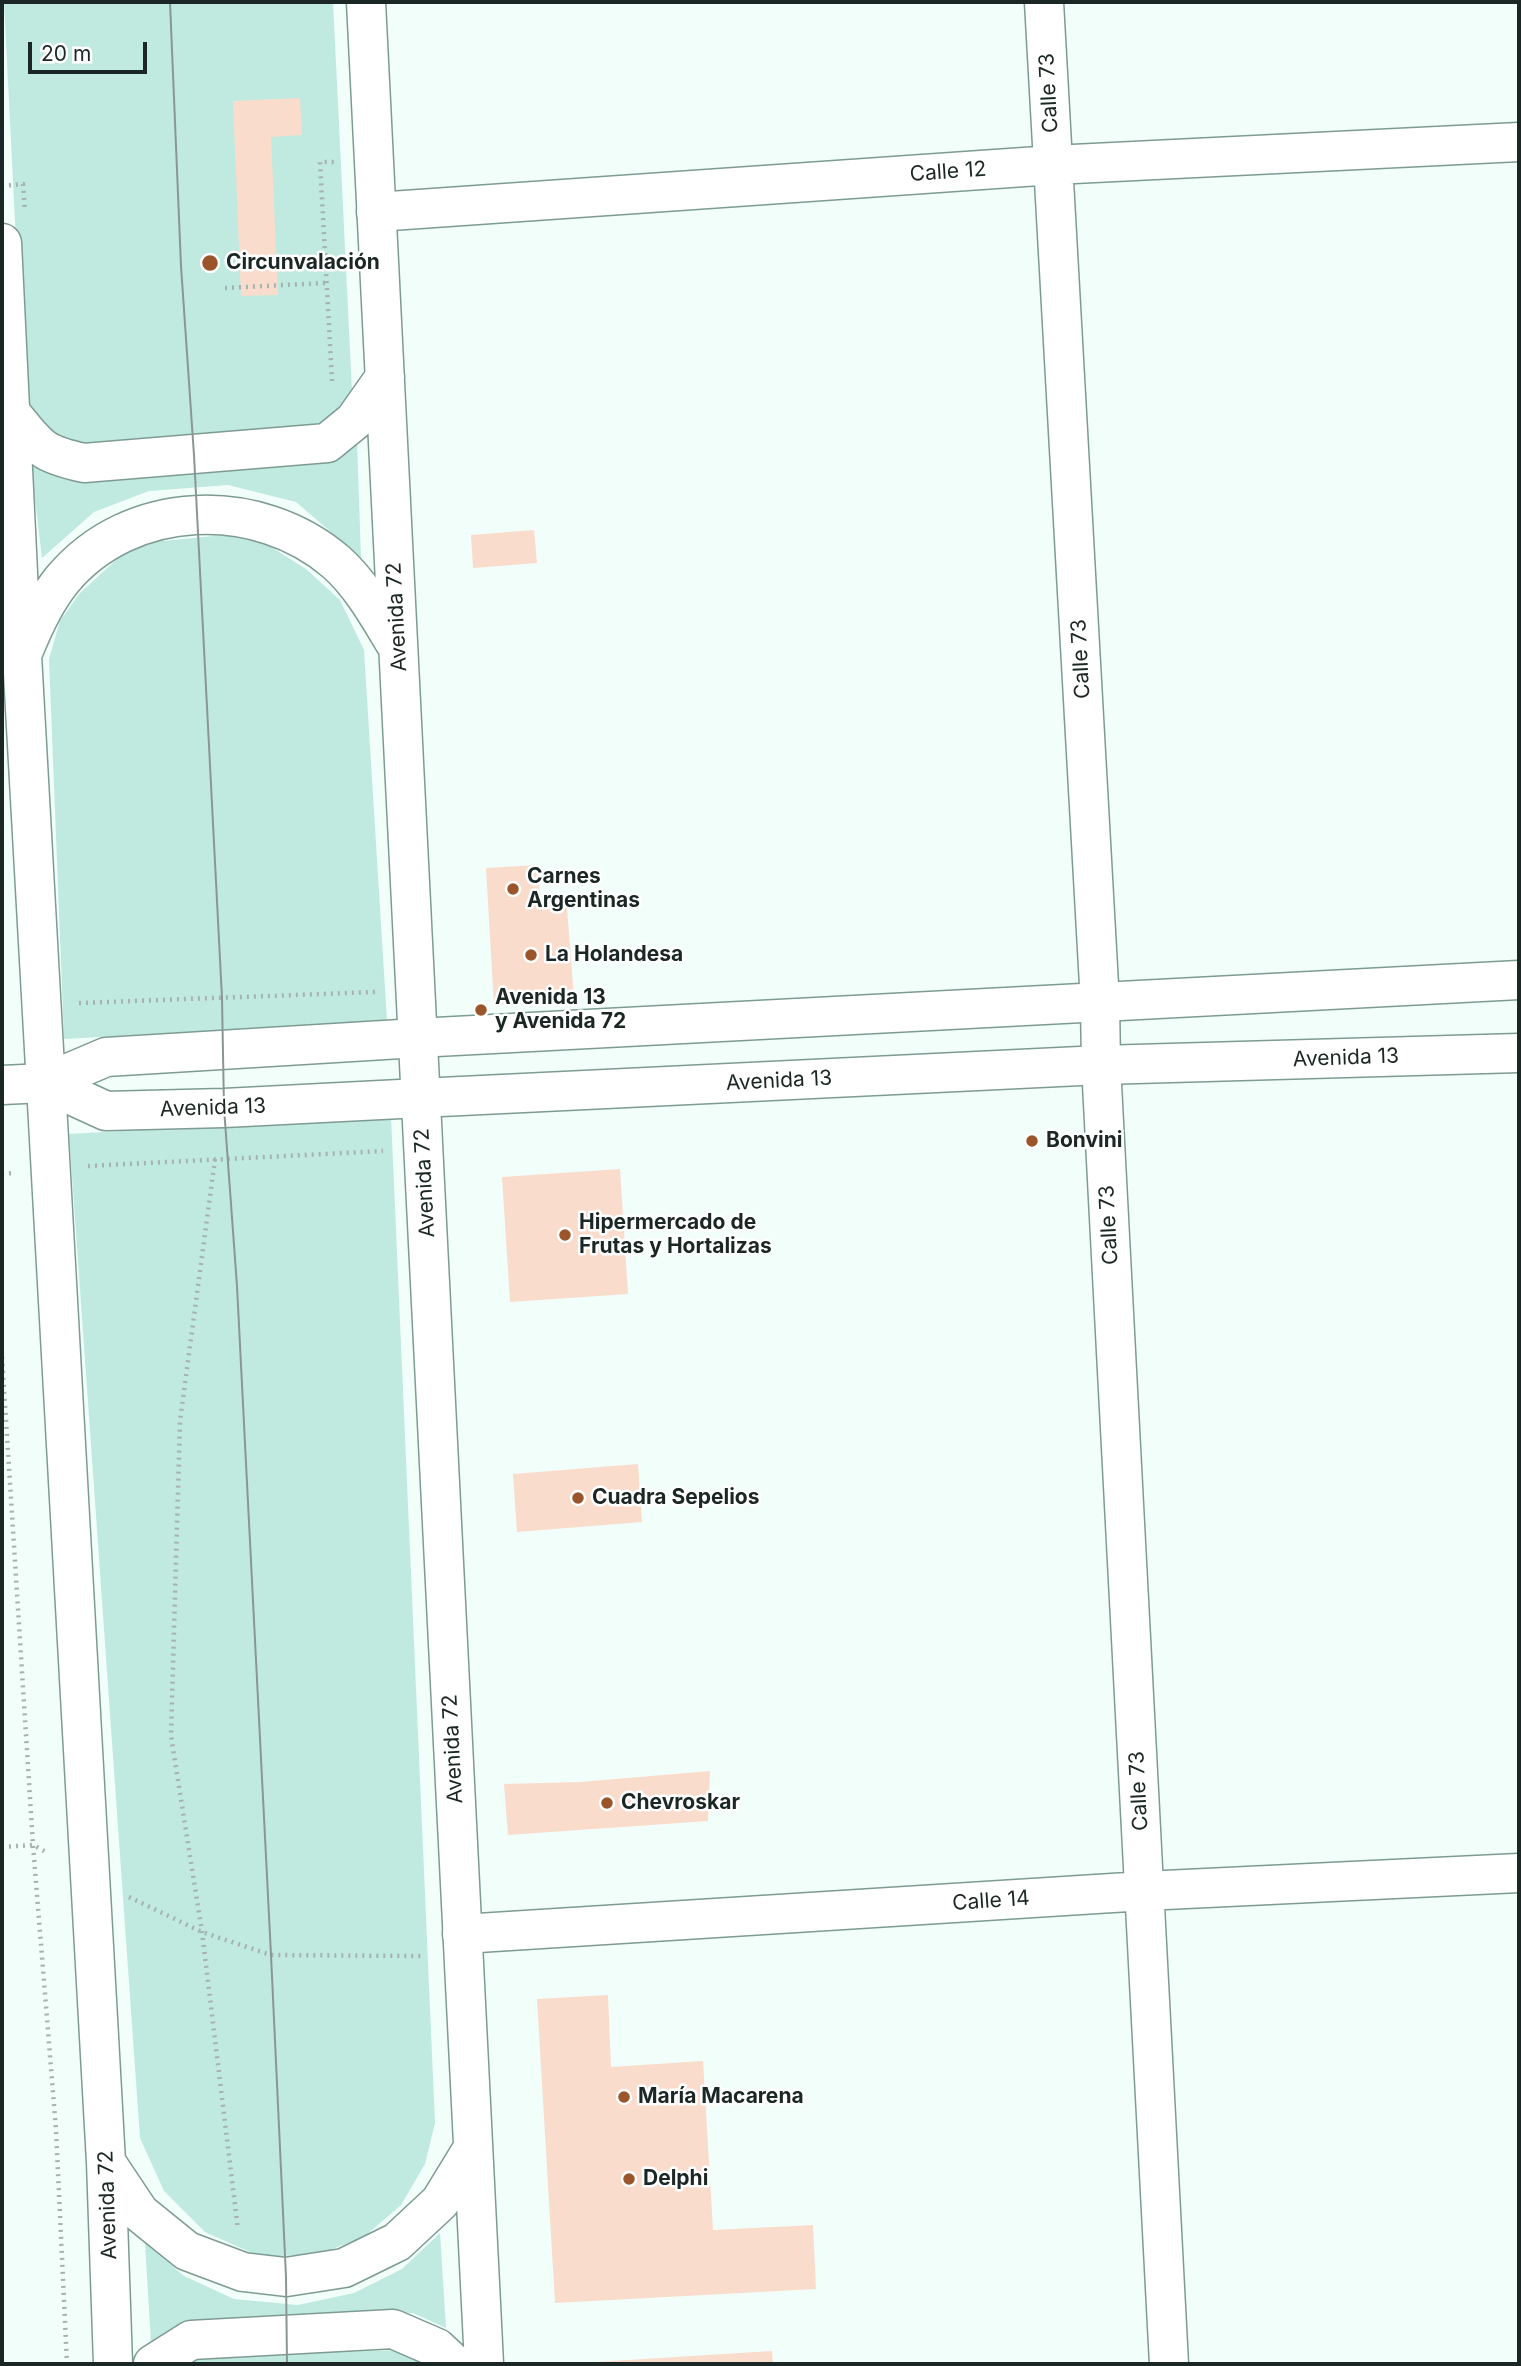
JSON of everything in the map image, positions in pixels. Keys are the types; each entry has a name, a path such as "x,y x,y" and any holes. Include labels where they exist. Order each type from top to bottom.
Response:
{"main road":[{"name":"Avenida 72","path":"366,2 484,2364"},
{"name":"Calle 73","path":"1044,2 1100,1003 1101,1065 1169,2364"},
{"name":"Calle 12","path":"376,212 1053,165 1519,142"},
{"name":"Avenida 72","path":"13,234 11,413 22,655 106,2162 113,2364"},
{"path":"11,413 42,450 84,463 327,443 354,421 385,377"},
{"path":"22,655 38,615 63,579 96,549 132,529 173,517 196,514 247,517 295,534 336,562 369,601 398,648"},
{"name":"Avenida 13","path":"2,1085 46,1083 106,1057 1519,980"},
{"name":"Avenida 13","path":"46,1083 106,1111 224,1108 1101,1065 1519,1053"},
{"name":"Calle 14","path":"463,1945 1144,1891 1519,1873"},
{"path":"106,2162 140,2213 187,2251 243,2272 286,2277 344,2267 397,2242 440,2203 473,2148"},
{"path":"153,2364 191,2340 393,2329 438,2348 454,2364"}],"path":[{"path":"332,383 320,162 374,162"},
{"path":"2,186 23,184 13,234"},
{"path":"225,288 326,283"},
{"path":"42,1006 415,990"},
{"path":"2,1174 215,1158 423,1149"},
{"path":"215,1158 180,1421 171,1736 202,1931 243,2272"},
{"path":"2,1357 33,1844 56,2130 67,2364"},
{"path":"2,1847 33,1844 128,1897 202,1931 271,1955 463,1945"}],"green space":[{"path":"4,2 333,2 352,391 323,427 73,446 39,428 24,400"},
{"path":"357,441 361,558 296,502 228,485 149,491 94,512 42,558 31,466 68,479 334,460"},
{"path":"224,535 268,545 306,569 340,600 364,650 387,1021 64,1039 49,659 60,621 79,594 118,558 152,542"},
{"path":"391,1116 435,2123 425,2164 401,2205 364,2237 319,2254 261,2257 205,2232 164,2191 140,2138 69,1134"},
{"path":"440,2233 446,2328 413,2313 300,2314 185,2323 151,2343 145,2243 184,2276 234,2299 298,2305 354,2293 402,2269"},
{"path":"403,2350 430,2364 186,2364 201,2356"}],"building":[{"path":"300,98 302,135 271,137 278,295 241,296 233,101"},
{"path":"534,530 537,563 473,568 471,535"},
{"name":"La Holandesa","path":"538,865 541,909 567,908 574,998 494,1005 486,868"},
{"name":"Hipermercado de Frutas y Hortalizas","path":"620,1169 628,1294 510,1302 502,1177"},
{"name":"Cuadra Sepelios","path":"638,1464 642,1522 517,1532 513,1474"},
{"name":"Chevroskar","path":"710,1771 708,1821 508,1835 504,1784 580,1782"},
{"name":"Delphi","path":"608,1995 611,2067 703,2061 713,2230 813,2225 816,2289 555,2303 537,1999"},
{"path":"772,2351 773,2364 596,2364 596,2362"}],"tram line":[{"path":"170,2 181,266 194,455 222,998 224,1108 237,1286 271,1955 286,2277 287,2364"}],"place":[{"name":"Circunvalación","path":"210,263"},
{"name":"Carnes Argentinas","path":"513,889"},
{"name":"La Holandesa","path":"531,955"},
{"name":"Avenida 13 y Avenida 72","path":"481,1010"},
{"name":"Bonvini","path":"1032,1141"},
{"name":"Hipermercado de Frutas y Hortalizas","path":"565,1235"},
{"name":"Cuadra Sepelios","path":"578,1498"},
{"name":"Chevroskar","path":"607,1803"},
{"name":"María Macarena","path":"624,2097"},
{"name":"Delphi","path":"629,2179"}]}
